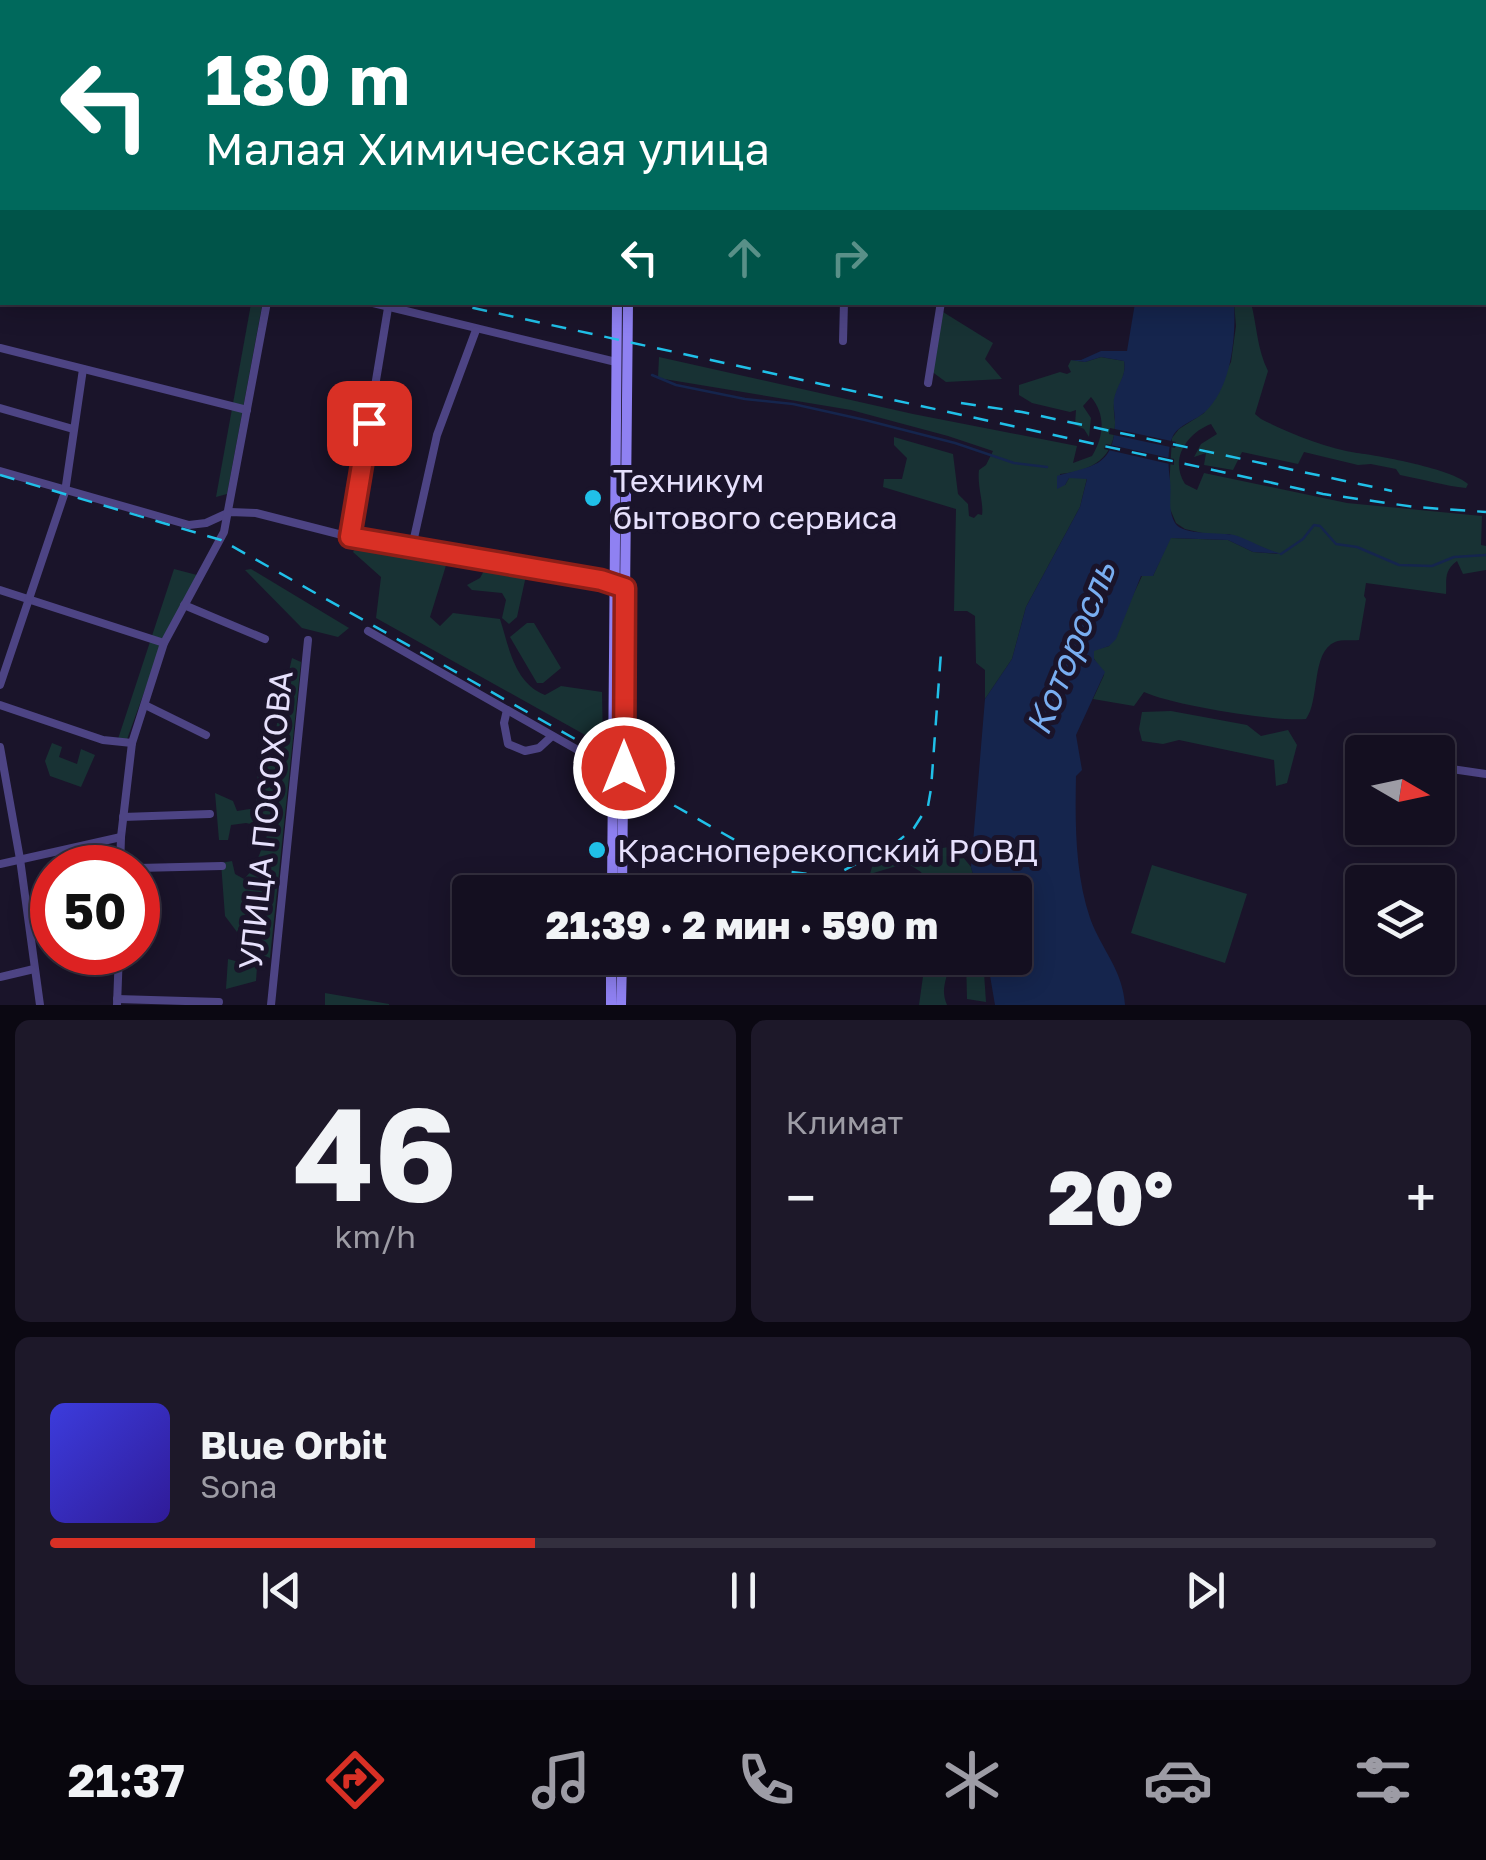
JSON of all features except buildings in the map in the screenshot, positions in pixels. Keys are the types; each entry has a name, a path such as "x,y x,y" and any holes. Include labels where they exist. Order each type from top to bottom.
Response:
{"main road":[{"path":"617,305 622,875"},
{"path":"612,875 628,305"},
{"path":"611,975 611,1005"},
{"path":"621,1005 622,975"}],"street":[{"path":"120,845 132,743 164,643 221,540 230,512 265,305"},
{"path":"378,305 616,362"},
{"path":"843,340 844,305"},
{"path":"928,383 941,305"},
{"path":"350,537 388,308"},
{"path":"412,547 437,435 476,330"},
{"path":"0,348 247,410"},
{"path":"0,685 64,492 83,369"},
{"path":"0,408 73,429"},
{"path":"0,472 189,525 206,523 230,512 256,513 350,537 620,587"},
{"path":"0,590 164,643"},
{"path":"184,605 265,639"},
{"path":"368,631 613,770"},
{"name":"УЛИЦА ПОСОХОВА","path":"272,1005 308,640"},
{"path":"0,705 103,740 132,743"},
{"path":"145,705 206,735"},
{"path":"507,710 504,732 514,748 539,748 552,736"},
{"path":"0,751 30,938"},
{"path":"1455,769 1486,774"},
{"path":"123,817 210,814"},
{"path":"0,864 120,837"},
{"path":"160,867 222,866"},
{"path":"0,977 30,970"},
{"path":"35,975 40,1005"},
{"path":"118,975 117,1002 219,1002"}],"green space":[{"path":"251,305 262,306 227,494 216,497"},
{"path":"1234,305 1251,305 1268,371 1255,414 1261,419 1320,444 1432,468 1468,484 1466,488 1450,486 1400,475 1396,469 1304,452 1298,464 1242,452 1233,470 1204,465 1206,453 1194,457 1201,444 1217,434 1211,424 1183,448 1179,465 1185,484 1197,490 1204,473 1347,503 1482,516 1481,545 1486,546 1486,570 1463,574 1457,561 1448,572 1446,594 1366,583 1359,640 1338,641 1327,647 1306,719 1224,712 1144,692 1134,706 1093,699 1104,675 1093,657 1094,650 1109,646 1142,576 1153,576 1170,538 1228,540 1253,552 1279,554 1229,534 1211,535 1185,529 1176,523 1168,504 1172,438 1204,413 1231,362"},
{"path":"943,312 993,343 985,359 1002,379 946,382 927,368"},
{"path":"659,357 1077,446 1073,463 1092,456 1099,441 1102,426 1096,404 1091,397 1083,406 1091,418 1089,437 1075,425 1076,410 1032,403 1019,395 1019,385 1060,372 1067,374 1071,372 1071,360 1085,362 1101,357 1124,361 1114,401 1111,444 1107,453 1092,465 1060,474 1060,485 1065,485 1069,478 1087,478 1080,507 1026,607 1012,659 985,699 985,670 976,663 975,616 967,611 954,611 956,509 883,487 884,479 902,479 907,458 894,445 894,437 953,454 958,494 968,504 969,516 974,518 982,515 979,470 993,451 851,410 658,378"},
{"path":"357,545 448,559 430,617 440,626 453,613 500,619 514,663 535,689 545,695 561,686 602,692 603,745 376,618 381,577 353,552"},
{"path":"486,567 527,571 517,617 509,624 502,618 506,600 502,593 472,590 467,585 480,578"},
{"path":"174,569 197,575 162,643 126,742 117,742"},
{"path":"251,569 349,628 338,637 302,628 245,570"},
{"path":"527,623 534,623 561,668 543,683 537,683 510,637"},
{"path":"292,658 301,662 270,958 248,949 245,941 262,929 258,911 245,915 237,932 225,916 221,863 232,861 235,874 244,879 254,868 270,828 246,823 231,825 228,840 219,840 215,793 233,801 237,811 256,808 258,767 269,759"},
{"path":"1171,711 1247,725 1261,736 1288,730 1297,745 1287,783 1276,786 1274,760 1179,740 1163,744 1142,741 1142,712"},
{"path":"52,743 62,747 59,757 77,764 81,749 95,755 81,787 50,776 45,761"},
{"path":"954,846 973,875 922,875 907,863 870,874 874,860"},
{"path":"1152,865 1247,894 1225,963 1131,933"},
{"path":"228,959 257,967 256,981 226,989"},
{"path":"923,975 947,975 947,1005 919,1005"},
{"path":"966,975 984,975 986,1002 967,999"},
{"path":"325,993 389,1004 389,1005 325,1005"}],"water":[{"name":"Которосль","path":"1135,305 1234,305 1233,345 1221,389 1205,412 1181,427 1172,439 1171,513 1175,523 1186,530 1234,535 1284,554 1253,552 1228,540 1171,538 1153,576 1141,576 1116,639 1094,651 1094,659 1105,672 1076,735 1082,770 1076,776 1077,848 1090,918 1116,970 1125,1005 995,1005 990,975 1032,975 1032,875 973,875 971,867 985,699 1012,659 1026,607 1080,507 1087,479 1069,478 1057,489 1057,476 1098,463 1114,438 1114,399 1124,361 1101,357 1085,362 1071,360 1101,351 1127,351"}],"pier":[{"path":"1110,428 1176,442 1175,448 1109,434"},
{"path":"1106,444 1174,459 1174,465 1104,449"}],"waterway":[{"path":"652,375 676,385 865,420 1014,463 1047,467"},
{"path":"1281,554 1303,539 1314,525 1320,526 1336,544 1357,547 1399,565 1432,566 1454,557 1486,555"}],"railway":[{"path":"460,305 1323,494 1486,512"},
{"path":"961,403 1022,412 1392,491"},
{"path":"0,475 221,540 600,753 675,806 791,872 828,876 841,872 897,842 914,828 928,806 931,789 941,652"}],"place":[{"name":"Техникум бытового сервиса","path":"593,498"},
{"name":"Красноперекопский РОВД","path":"597,850"}],"route":[{"path":"369,423 350,537 601,580 625,588 624,768"}]}
